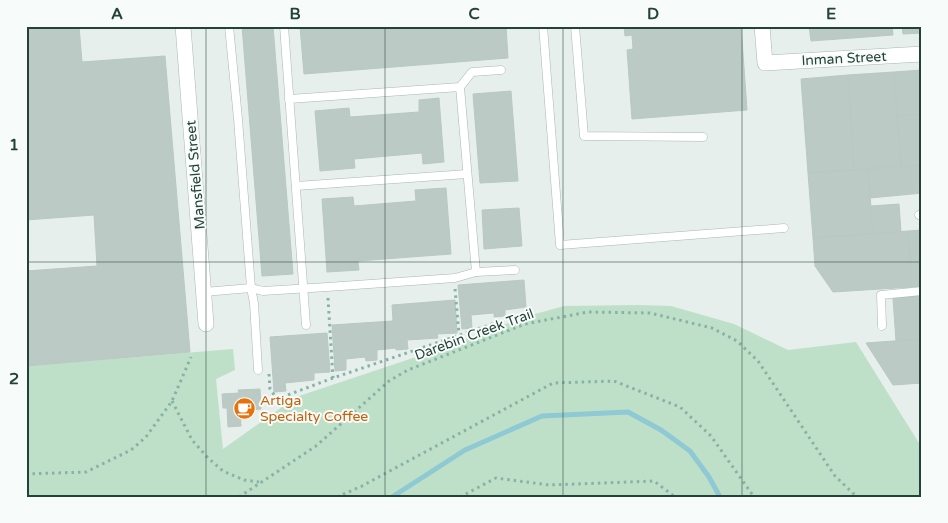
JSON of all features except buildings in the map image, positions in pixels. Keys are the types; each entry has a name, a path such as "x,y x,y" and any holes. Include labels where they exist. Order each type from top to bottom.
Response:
{"street":[{"name":"Mansfield Street","path":"183,26 206,324"},
{"name":"Inman Street","path":"762,26 765,62 922,54"}],"lane":[{"path":"229,26 254,303 258,370"},
{"path":"284,26 306,325"},
{"path":"543,26 560,246 784,228"},
{"path":"575,26 584,136 703,137"},
{"path":"476,272 460,87 472,72 500,70"},
{"path":"289,99 460,87"},
{"path":"296,186 467,174"},
{"path":"204,292 252,288 264,291 455,278 476,272 515,270"},
{"path":"882,326 881,294 922,291"}],"path":[{"path":"455,278 459,334"},
{"path":"327,287 333,378"},
{"name":"Darebin Creek Trail","path":"239,497 316,446 389,380 408,370 525,324 588,312 650,313 712,328 737,341 758,361 835,476 857,497"},
{"path":"269,373 270,389 277,399 500,321"},
{"path":"26,474 86,472 131,450 146,437 172,400 191,357"},
{"path":"337,497 362,486 553,383 614,381 680,407 711,436 754,497"},
{"path":"172,400 192,440 208,458 223,471 244,480 259,483"},
{"path":"460,497 496,478 548,485 654,481 675,497"}],"green space":[{"path":"564,306 671,306 734,324 788,350 856,342 922,448 922,497 26,497 26,366 233,349 235,370 216,379 223,449 296,397 416,357 528,316"}],"waterway":[{"path":"392,497 465,450 542,416 628,412 661,430 690,451 709,477 720,497"}],"place":[{"name":"Artiga Specialty Coffee","path":"244,408"}]}
